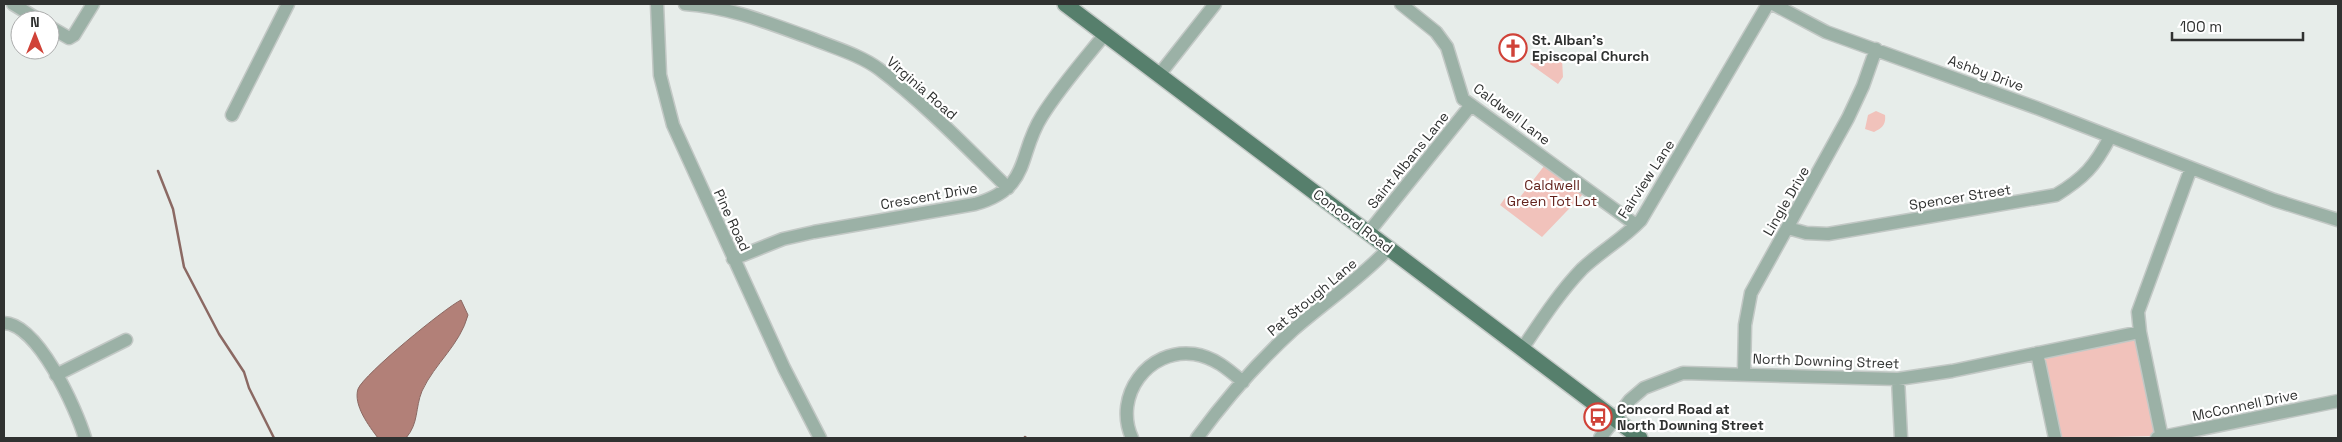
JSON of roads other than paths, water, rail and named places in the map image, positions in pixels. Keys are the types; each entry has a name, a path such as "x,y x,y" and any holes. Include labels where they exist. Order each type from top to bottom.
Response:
{"main road":[{"name":"Concord Road","path":"1065,4 1640,438"}],"street":[{"path":"60,33 69,38 74,34 93,4"},
{"path":"232,115 288,4"},
{"name":"Pine Road","path":"657,4 660,75 669,116 784,368 820,438"},
{"name":"Virginia Road","path":"686,4 719,8 755,18 841,50 872,64 910,95 1008,188"},
{"path":"1159,75 1215,4"},
{"name":"Caldwell Lane","path":"1401,4 1442,39 1451,55 1460,94 1471,105 1636,225"},
{"name":"Fairview Lane","path":"1522,349 1547,312 1582,270 1596,256 1620,241 1636,225 1653,202 1768,4"},
{"name":"Ashby Drive","path":"1773,4 1808,24 2274,200 2338,220"},
{"name":"Crescent Drive","path":"734,258 783,240 814,232 989,200 1008,188 1022,169 1031,138 1043,115 1105,34"},
{"name":"Lingle Drive","path":"1744,373 1745,325 1751,292 1848,118 1863,86 1876,49"},
{"name":"Saint Albans Lane","path":"1368,233 1471,105"},
{"name":"Spencer Street","path":"1788,228 1806,233 1828,234 2056,194 2073,185 2089,171 2110,137"},
{"path":"2160,438 2138,312 2140,301 2191,168"},
{"name":"Pat Stough Lane","path":"1197,438 1244,382 1288,335 1354,282 1389,248"},
{"path":"4,323 16,325 29,335 41,349 56,375 86,438"},
{"name":"North Downing Street","path":"1600,438 1614,419 1644,388 1671,376 1700,372 1898,379 1952,371 2140,332"},
{"path":"56,375 126,340"},
{"path":"1132,438 1127,411 1132,386 1147,368 1158,360 1182,353 1206,357 1216,360 1244,382"},
{"path":"2037,353 2055,438"},
{"path":"1898,379 1901,438"},
{"name":"McConnell Drive","path":"2160,438 2338,401"}],"waterway":[{"path":"158,171 173,209 184,267 219,334 244,372 249,388 274,438"}],"place":[{"name":"St. Alban's Episcopal Church","path":"1513,48"},
{"name":"Concord Road at North Downing Street","path":"1598,417"}],"park label":[{"name":"Caldwell Green Tot Lot","path":"1552,194"}]}
